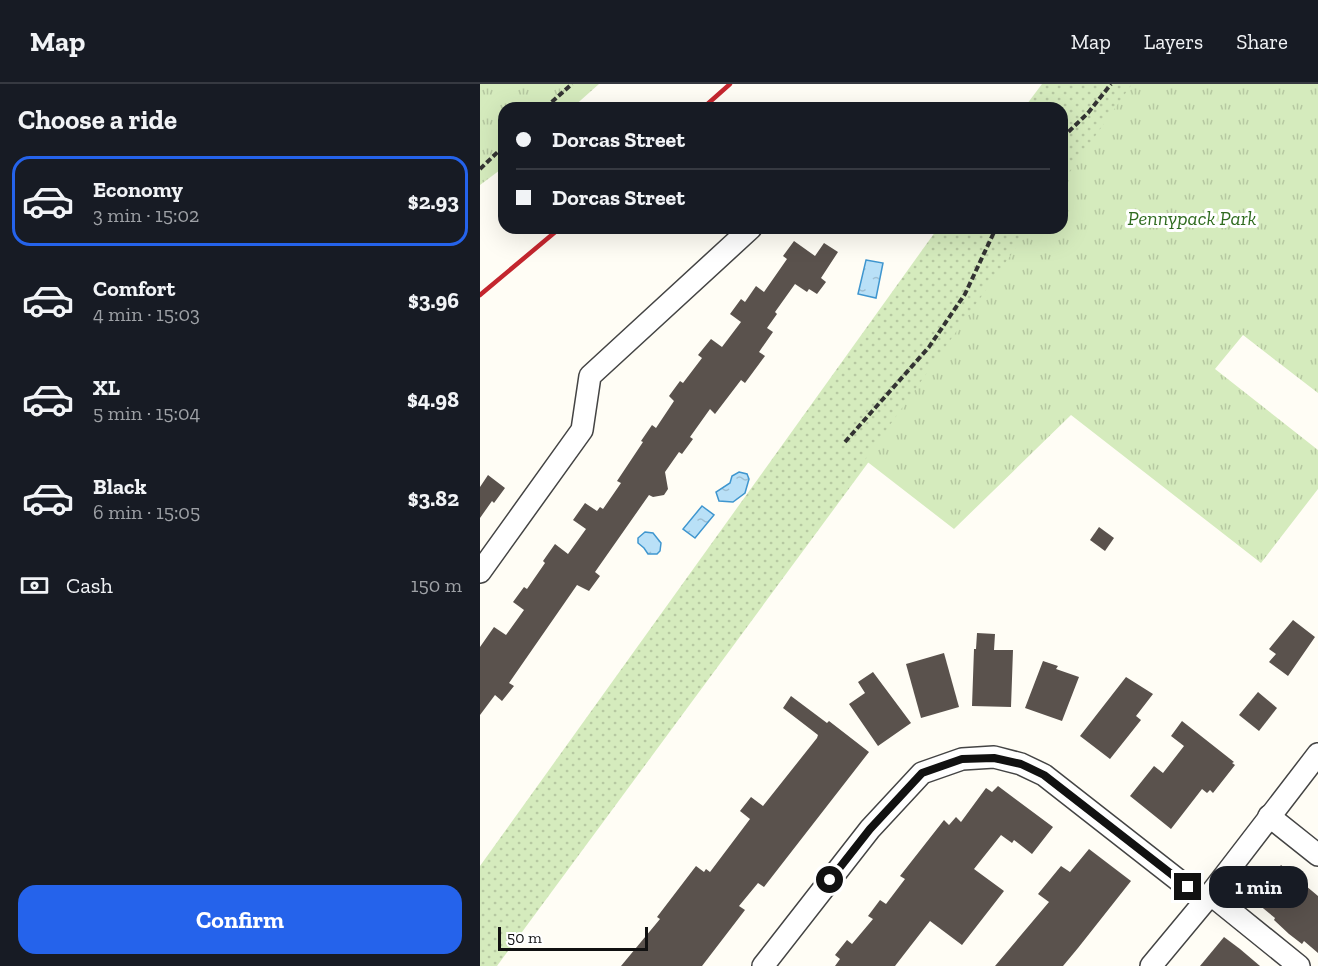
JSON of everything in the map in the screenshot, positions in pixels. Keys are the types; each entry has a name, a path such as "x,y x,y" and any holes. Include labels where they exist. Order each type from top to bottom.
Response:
{"street":[{"path":"480,572 582,430 590,376 744,234"},
{"path":"1151,966 1208,897 1318,754"},
{"path":"763,966 870,829 922,773 962,759 994,758 1021,764 1044,775 1299,966"},
{"path":"1269,816 1318,855"}],"path":[{"path":"552,102 572,84"},
{"path":"1068,132 1088,113 1111,84"},
{"path":"480,168 498,152"},
{"path":"844,442 929,347 965,294 993,234"}],"green space":[{"path":"480,84 599,84 579,102 498,102 498,172 480,185"},
{"path":"1042,84 1141,84 1068,186 1068,102 1028,102"},
{"name":"Pennypack Park","path":"1132,84 1318,84 1318,393 1243,335 1215,369 1318,450 1318,489 1261,563 1071,415 954,529 865,460 1026,234 1068,234 1068,175"},
{"path":"934,234 1034,234 497,966 480,966 480,866"}],"water":[{"path":"866,260 883,263 876,298 858,294"},
{"path":"739,472 747,474 749,479 745,493 733,502 719,501 716,492 730,483 732,476"},
{"path":"702,506 714,515 695,538 683,529"},
{"path":"645,532 653,533 661,543 657,554 648,554 638,543 638,538"}],"building":[{"path":"794,241 815,256 824,243 838,252 821,278 826,282 817,294 809,289 807,292 795,284 775,312 777,314 767,328 773,332 759,352 765,356 745,383 741,380 715,414 710,409 690,437 693,439 682,454 679,452 665,472 668,489 664,495 653,497 649,495 595,572 600,576 589,591 577,585 509,683 514,686 502,701 495,695 480,715 480,647 494,627 506,635 524,610 513,602 524,587 527,589 555,544 568,554 586,529 573,520 585,503 597,511 600,507 603,509 621,483 617,481 643,442 641,441 652,425 656,428 674,401 669,396 680,381 683,383 702,358 698,355 711,339 722,347 741,322 730,314 741,299 745,302 756,286 764,292 787,259 783,256"},
{"path":"488,475 505,488 480,518 480,487"},
{"path":"1099,527 1114,538 1105,551 1090,540"},
{"path":"1293,620 1315,637 1288,676 1269,662 1276,654 1269,649"},
{"path":"977,633 995,634 994,650 1013,650 1011,707 972,706 974,649 976,649"},
{"path":"944,653 959,707 921,718 906,664"},
{"path":"1043,661 1058,666 1056,669 1079,677 1062,721 1025,708"},
{"path":"873,672 911,723 878,746 849,704 865,693 858,682"},
{"path":"1126,677 1153,694 1136,716 1141,720 1110,759 1080,736"},
{"path":"1258,692 1277,708 1259,731 1239,715"},
{"path":"791,696 827,723 829,721 869,752 764,887 758,883 739,906 745,910 702,966 621,966 660,919 657,917 696,866 704,872 706,869 710,872 750,819 740,811 751,797 763,806 817,738 818,735 783,708"},
{"path":"1182,721 1235,765 1213,793 1210,790 1207,793 1202,789 1171,829 1130,796 1154,766 1163,773 1184,746 1171,736"},
{"path":"998,786 1053,827 1032,854 1014,840 1012,843 1001,835 974,869 1004,891 962,945 930,921 895,966 835,966 840,959 835,955 847,940 852,944 873,919 868,916 880,900 886,904 905,879 900,876 944,820 949,825 956,817 961,822 986,788 992,792"},
{"path":"1089,849 1131,881 1078,948 1063,966 995,966 1049,902 1038,894 1061,866 1070,872"},
{"path":"1281,865 1318,896 1318,953 1304,941 1302,944 1289,934 1274,920 1275,918 1253,900"},
{"path":"1224,937 1240,949 1260,966 1200,966"}],"railway":[{"path":"710,102 730,84"},
{"path":"480,295 553,234"}],"route":[{"path":"830,880 870,829 922,773 962,759 994,758 1021,764 1044,775 1188,887"}]}
